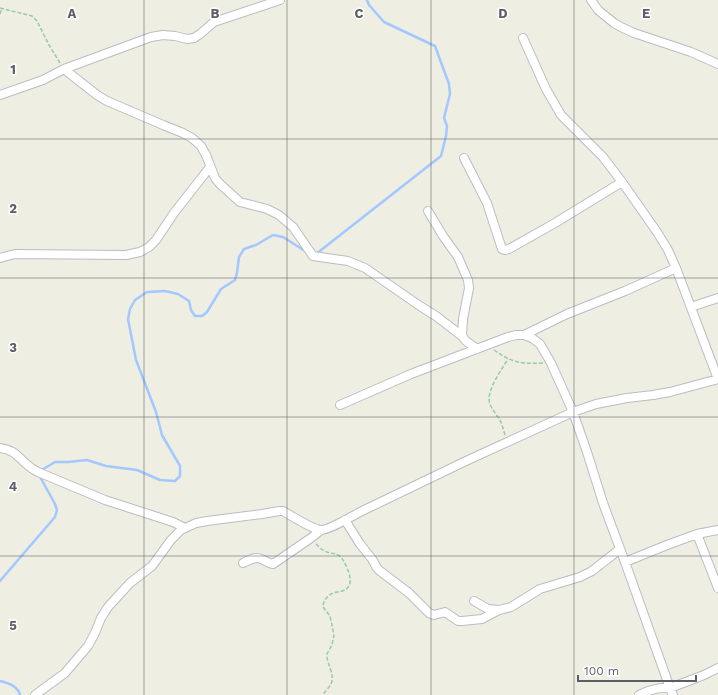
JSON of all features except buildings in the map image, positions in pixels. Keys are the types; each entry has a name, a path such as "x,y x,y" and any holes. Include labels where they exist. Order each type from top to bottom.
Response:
{"street":[{"path":"0,95 43,80 64,69 151,38 163,35 187,39 194,38 214,22 280,0"},
{"path":"591,0 598,10 618,25 634,33 691,52 718,64"},
{"path":"243,563 254,558 258,558 273,564 321,530 573,412 596,404 670,392 718,379 668,250 657,232 603,157 561,115 546,89 523,38"},
{"path":"64,69 97,95 108,101 192,138 201,146 215,178 220,184 240,202 267,209 279,215 293,227 313,256 348,261 366,268 436,316 477,349"},
{"path":"464,158 487,203 502,249 505,250 555,223 622,182"},
{"path":"0,258 15,254 126,255 140,252 149,247 156,240 174,213 210,167"},
{"path":"428,211 458,257 468,280 469,288 463,319 462,336"},
{"path":"524,335 567,314 625,291 676,268"},
{"path":"691,307 718,298"},
{"path":"340,404 410,374 508,337 524,335 532,338 540,344 551,363 573,412 603,504 671,691"},
{"path":"0,448 12,451 30,468 38,472 105,500 173,522 186,528"},
{"path":"35,695 65,673 88,646 101,618 108,607 130,583 152,566 176,534 186,528 196,523 279,511 313,528 321,530"},
{"path":"345,520 377,568 409,592 431,614 436,615 445,612 462,621 482,619 499,610 511,607 540,589 580,577 592,571 620,549"},
{"path":"625,562 697,534 718,530"},
{"path":"697,534 718,588"},
{"path":"474,601 488,609 499,610"},
{"path":"638,695 657,688 671,691 718,668"}],"path":[{"path":"0,14 1,8 32,16 37,21 49,45 64,69"},
{"path":"486,345 508,359 525,364 551,363"},
{"path":"507,442 499,418 489,403 488,398 496,379 508,359"},
{"path":"311,538 323,550 334,553 342,558 349,573 351,584 343,591 333,593 323,602 322,607 330,616 334,635 327,657 333,679 332,683 323,695"}],"waterway":[{"path":"316,254 441,156 446,136 447,126 444,118 450,94 449,84 435,46 384,22 369,5 367,0"},
{"path":"40,471 55,462 87,460 106,466 137,470 160,480 175,481 180,476 180,466 162,435 156,412 136,360 128,319 130,309 135,300 147,292 165,291 178,294 189,301 191,310 195,316 202,316 207,312 221,289 235,280 239,257 244,249 256,245 273,235 283,237 305,251"},
{"path":"0,581 55,517 57,510 55,504 39,475"},
{"path":"0,681 15,687 20,695"}]}
